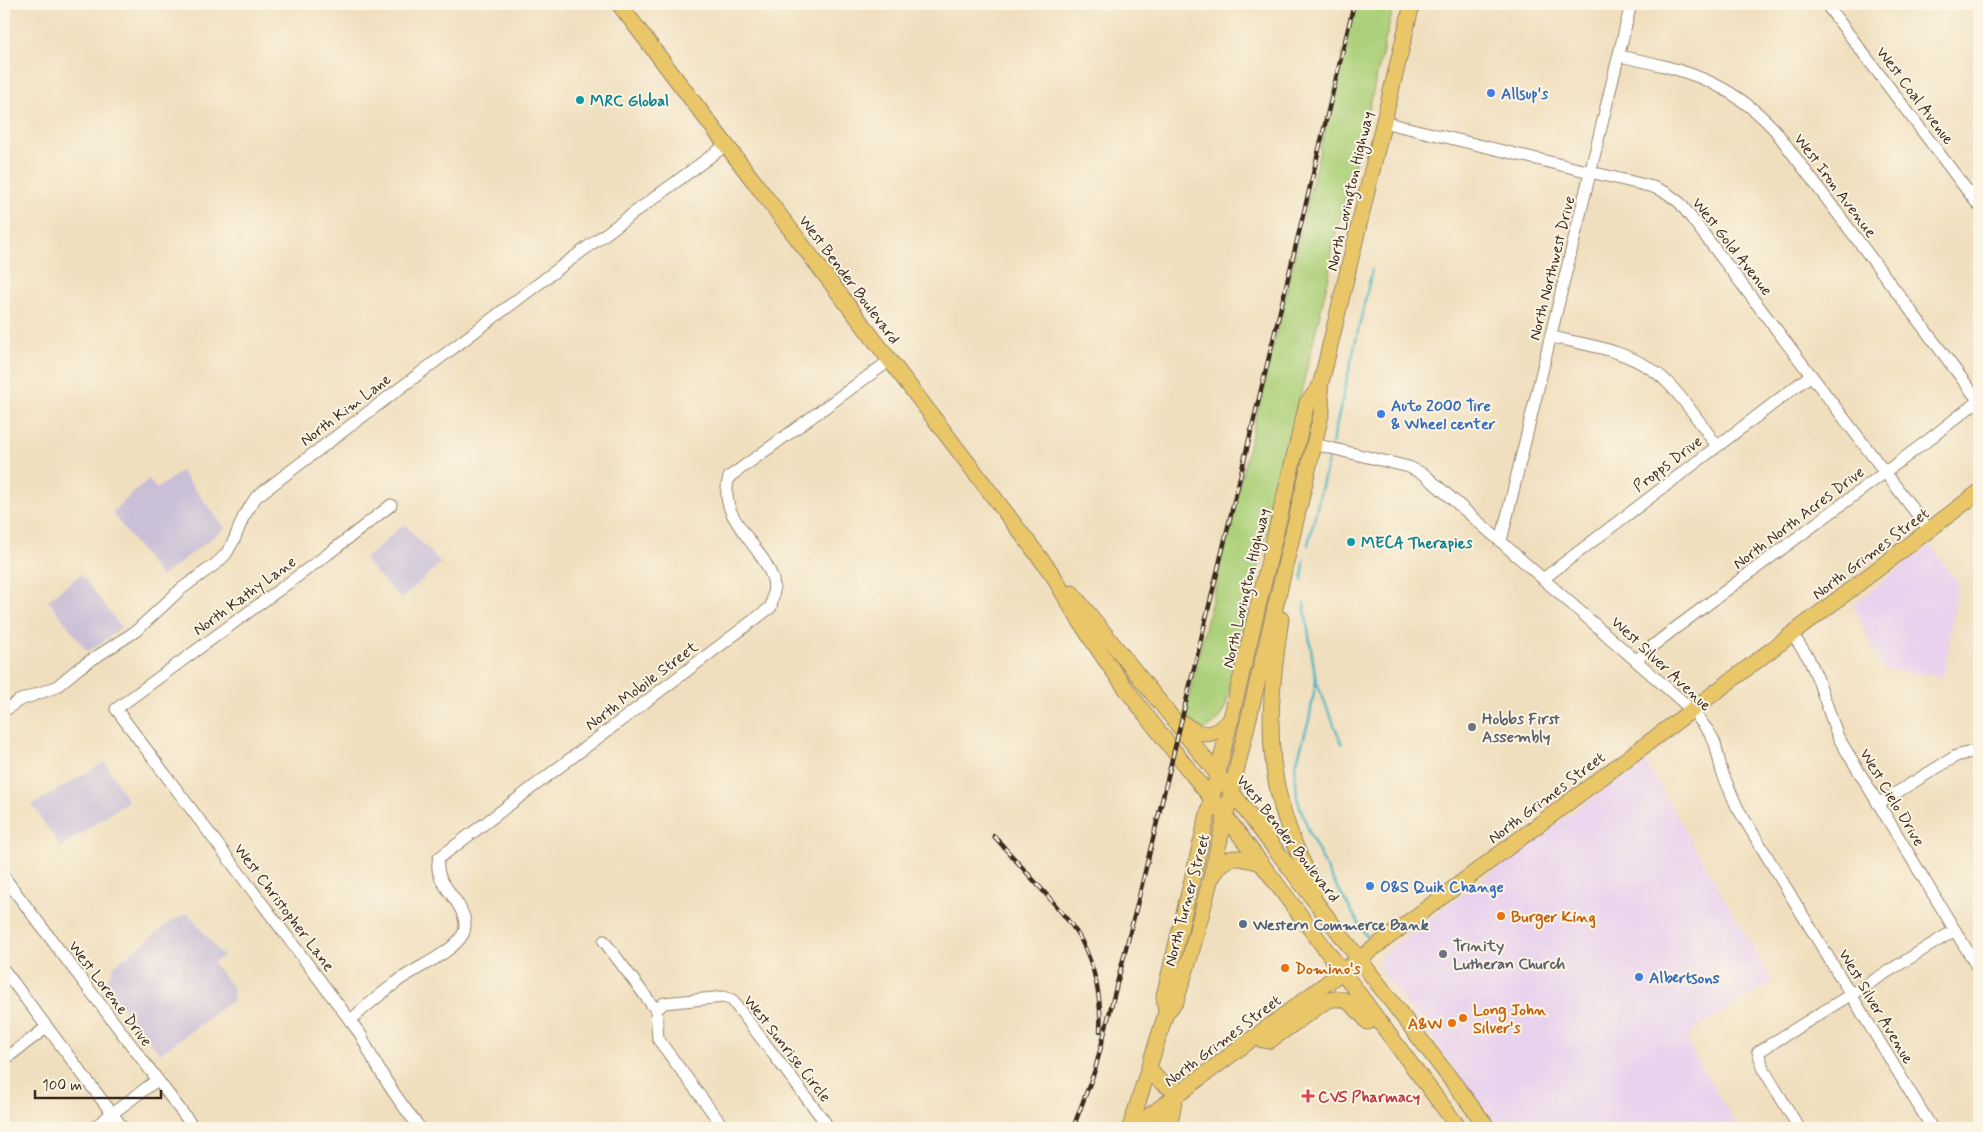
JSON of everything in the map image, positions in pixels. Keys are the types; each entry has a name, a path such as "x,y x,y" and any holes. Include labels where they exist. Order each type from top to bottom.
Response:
{"main road":[{"name":"West Bender Boulevard","path":"620,4 1052,575 1135,703 1225,817 1459,1128"},
{"name":"North Lovington Highway","path":"1231,791 1322,411 1320,387 1412,4"},
{"name":"North Lovington Highway","path":"1212,800 1307,403 1320,387"},
{"name":"North Grimes Street","path":"1132,1128 1692,710 1979,492"},
{"name":"West Bender Boulevard","path":"1052,575 1071,592 1164,706 1360,958 1488,1128"},
{"path":"1281,583 1284,603 1272,689 1270,729 1275,778 1286,825 1333,924"},
{"path":"1164,706 1199,734 1210,734 1220,730 1232,718"},
{"name":"North Turner Street","path":"1166,1013 1176,1001 1190,957 1231,791"},
{"name":"North Turner Street","path":"1132,1128 1166,1013 1164,996 1212,800"},
{"path":"1210,881 1218,866 1226,860 1240,857 1260,863"},
{"path":"1253,1038 1269,1041 1326,1001 1333,998 1342,998 1349,1001 1356,1008 1381,1038 1400,1050"},
{"path":"1150,1070 1159,1082 1179,1094 1171,1118 1160,1128"},
{"path":"1449,1116 1468,1102"}],"street":[{"name":"North Northwest Drive","path":"1501,541 1631,4"},
{"name":"West Coal Avenue","path":"1826,4 1979,206"},
{"name":"West Iron Avenue","path":"1619,56 1677,69 1708,81 1735,95 1760,115 1774,130 1979,400"},
{"name":"West Gold Avenue","path":"1383,122 1653,187 1667,193 1680,203 1929,530"},
{"name":"North Kim Lane","path":"4,711 18,701 56,687 79,668 136,631 181,589 218,563 234,540 243,518 256,496 726,145"},
{"path":"1551,336 1622,354 1645,365 1666,381 1717,446"},
{"name":"North Mobile Street","path":"350,1021 398,980 446,950 463,934 466,923 462,910 444,885 436,866 439,858 771,607 774,581 768,567 735,520 725,489 729,477 889,361"},
{"name":"Propps Drive","path":"1543,579 1811,374"},
{"name":"North North Acres Drive","path":"1637,660 1673,630 1979,400"},
{"name":"West Silver Avenue","path":"1314,444 1409,467 1425,475 1692,710 1715,743 1722,772 1737,807 1932,1128"},
{"name":"North Kathy Lane","path":"116,709 328,554 391,505"},
{"name":"West Cielo Drive","path":"1792,634 1808,657 1817,677 1838,737 1979,970"},
{"name":"West Christopher Lane","path":"116,709 350,1021 360,1035 393,1095 420,1128"},
{"path":"1878,804 1956,756 1979,750"},
{"name":"West Lorene Drive","path":"4,877 194,1128"},
{"path":"1800,1128 1764,1070 1758,1052 1955,930"},
{"path":"604,941 656,1010 658,1039 724,1128"},
{"path":"4,970 123,1128"},
{"name":"West Sunrise Circle","path":"656,1010 664,1003 724,997 732,1000 825,1122 818,1128"},
{"path":"4,1060 47,1028"},
{"path":"93,1128 157,1080"}],"shaded area":[{"path":"181,471 225,528 161,577 112,513 148,479 157,489"},
{"path":"404,524 441,563 401,599 364,560"},
{"path":"1930,545 1958,582 1944,677 1883,669 1853,605"},
{"path":"81,574 121,627 96,647 87,651 48,600"},
{"path":"1644,759 1773,982 1691,1032 1687,1042 1738,1128 1499,1128 1377,966 1381,955"},
{"path":"105,762 128,801 61,847 32,805"},
{"path":"188,913 223,956 213,963 234,989 233,1000 160,1054 105,984 115,965 174,920"}],"green space":[{"path":"1355,4 1394,4 1363,133 1330,254 1333,259 1226,705 1217,720 1203,730 1184,717"}],"waterway":[{"path":"1332,444 1372,270"},
{"path":"1308,545 1330,452"},
{"path":"1302,580 1304,561"},
{"path":"1304,603 1316,681 1342,744"},
{"path":"1316,681 1309,720 1295,768 1297,798 1310,834 1331,877 1367,937"}],"railway":[{"path":"1073,1128 1095,1070 1137,905 1354,4"},
{"path":"994,836 1059,909 1080,938 1090,960 1099,996 1100,1031"}],"place":[{"name":"Allsup's","path":"1491,93"},
{"name":"MRC Global","path":"580,100"},
{"name":"Auto 2000 Tire & Wheel center","path":"1381,414"},
{"name":"MECA Therapies","path":"1351,542"},
{"name":"Hobbs First Assembly","path":"1472,727"},
{"name":"O&S Quik Change","path":"1370,886"},
{"name":"Burger King","path":"1501,916"},
{"name":"Western Commerce Bank","path":"1243,924"},
{"name":"Trinity Lutheran Church","path":"1443,954"},
{"name":"Domino's","path":"1285,968"},
{"name":"Albertsons","path":"1639,977"},
{"name":"Long John Silver's","path":"1463,1018"},
{"name":"A&W","path":"1452,1023"},
{"name":"CVS Pharmacy","path":"1308,1096"}]}
